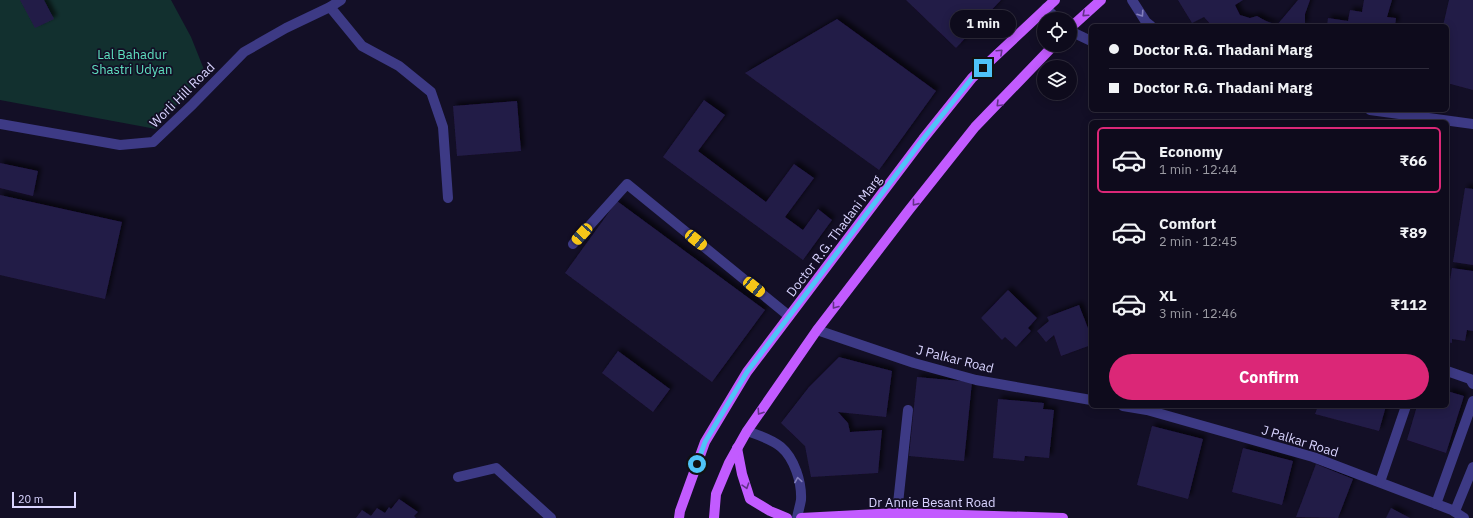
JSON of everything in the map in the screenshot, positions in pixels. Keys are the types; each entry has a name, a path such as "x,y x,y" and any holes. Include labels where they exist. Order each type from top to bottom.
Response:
{"main road":[{"name":"Doctor R.G. Thadani Marg","path":"679,518 680,511 705,442 747,372 923,139 972,78 1055,0"},
{"path":"1077,23 1101,0"},
{"path":"714,518 716,494 737,448 747,431 817,330 909,210 976,127 1047,52"},
{"path":"737,448 742,474 750,499 770,511 787,518"},
{"name":"Dr Annie Besant Road","path":"801,518 897,513 1063,518"}],"street":[{"name":"Worli Hill Road","path":"0,124 120,145 153,142 244,52 286,28 330,7 341,0"},
{"path":"1132,0 1146,22 1149,24"},
{"path":"330,7 362,46 399,66 431,92 443,127 448,198"},
{"path":"1046,8 1050,12"},
{"path":"1077,33 1089,39"},
{"path":"1385,112 1444,120"},
{"path":"1449,121 1473,124"},
{"path":"573,244 627,184 789,316"},
{"name":"J Palkar Road","path":"817,330 914,363 976,380 1089,400"},
{"path":"1449,372 1470,379 1473,384"},
{"path":"1436,504 1473,401"},
{"name":"J Palkar Road","path":"1135,408 1147,410 1313,457 1455,511 1464,518"},
{"path":"1380,482 1405,408"},
{"path":"897,513 908,410"},
{"path":"747,431 767,438 780,446 795,465 801,498 797,518"},
{"path":"1455,511 1473,467"},
{"path":"458,477 496,468 551,518"}],"green space":[{"name":"Lal Bahadur Shastri Udyan","path":"0,0 171,0 191,37 205,72 156,129 0,100"}],"building":[{"path":"20,0 44,0 54,19 35,28"},
{"path":"906,0 1001,0 956,48"},
{"path":"1178,0 1243,0 1235,5 1240,15 1250,18 1257,16 1274,24 1210,24 1204,17 1192,23"},
{"path":"1298,0 1310,0 1305,14 1305,24 1278,24"},
{"path":"1364,0 1392,0 1387,17 1396,18 1395,24 1327,24 1328,18 1348,21 1350,10 1362,12"},
{"path":"1449,0 1473,0 1473,90 1449,84 1449,24 1443,24"},
{"path":"837,19 936,91 879,170 745,73"},
{"path":"704,100 725,115 698,151 766,202 794,164 814,178 785,217 803,230 818,209 832,220 803,260 663,157"},
{"path":"517,101 521,151 457,156 453,106"},
{"path":"0,163 38,171 33,196 0,188"},
{"path":"1465,188 1473,189 1473,265 1453,262"},
{"path":"0,195 122,222 105,299 0,275"},
{"path":"617,201 765,310 712,382 565,273"},
{"path":"1452,268 1473,271 1473,331 1467,330 1465,341 1452,339 1452,343 1449,342 1449,287"},
{"path":"1008,290 1037,318 1028,328 1031,331 1016,347 1005,337 1002,340 981,318"},
{"path":"1079,305 1089,331 1089,346 1061,356 1054,335 1046,342 1037,331 1049,321 1047,317"},
{"path":"618,351 670,389 653,412 602,373"},
{"path":"839,357 892,371 886,417 838,412 848,423 850,432 882,430 878,473 811,477 805,446 781,423 809,387"},
{"path":"917,377 972,382 964,461 909,456"},
{"path":"1449,392 1464,396 1446,453 1407,440 1416,408 1449,408"},
{"path":"998,399 1044,403 1043,409 1054,410 1049,458 1025,456 1024,461 993,458"},
{"path":"1317,408 1385,408 1379,431 1315,414"},
{"path":"1152,426 1203,439 1188,499 1137,485"},
{"path":"1243,448 1293,461 1282,505 1232,492"},
{"path":"1316,464 1353,479 1338,518 1296,517"},
{"path":"399,499 418,512 414,516 416,518 356,518 362,510 371,516 377,508 385,513 389,507 391,509"},
{"path":"1391,508 1410,518 1386,518"}],"route":[{"path":"697,464 705,442 747,372 923,139 972,78 983,68"}]}
